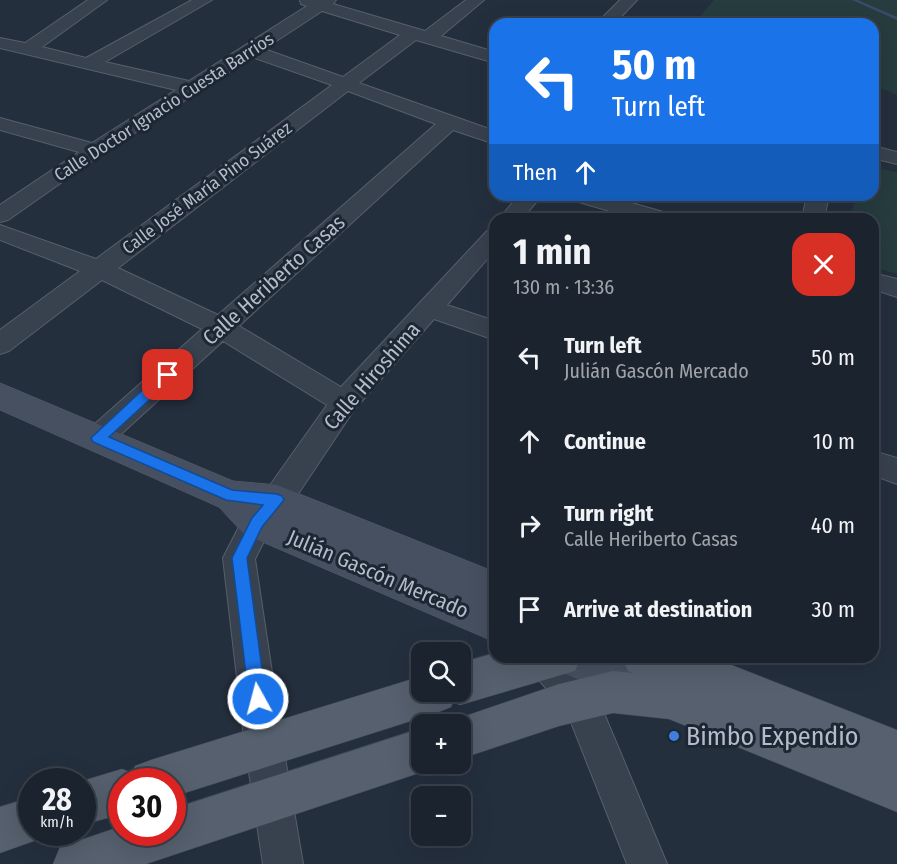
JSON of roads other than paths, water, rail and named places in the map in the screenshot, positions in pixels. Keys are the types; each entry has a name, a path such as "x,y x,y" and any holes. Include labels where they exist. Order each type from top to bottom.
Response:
{"main road":[{"path":"471,681 540,663"},
{"path":"660,663 897,752"},
{"path":"471,735 682,670 897,790"},
{"path":"186,771 411,700"},
{"path":"186,827 411,754"},
{"path":"0,830 18,824"},
{"path":"77,864 130,846"}],"street":[{"path":"27,50 99,0"},
{"path":"88,64 204,0"},
{"path":"299,0 325,2 489,56"},
{"name":"Calle José María Pino Suárez","path":"0,344 345,84 476,0"},
{"path":"610,18 629,0"},
{"name":"Calle Doctor Ignacio Cuesta Barrios","path":"0,215 95,150 325,2"},
{"path":"0,43 193,88"},
{"path":"250,50 489,136"},
{"name":"Calle Heriberto Casas","path":"98,438 450,122"},
{"path":"0,124 95,150"},
{"path":"879,154 897,158"},
{"path":"515,213 526,201"},
{"path":"600,201 642,213"},
{"path":"0,232 99,269 221,327 344,402"},
{"name":"Calle Hiroshima","path":"284,864 264,746 239,558 267,512 344,402 489,243"},
{"path":"879,283 897,288"},
{"path":"430,308 489,329"},
{"path":"0,396 98,438"},
{"name":"Julián Gascón Mercado","path":"98,438 267,512 489,621"},
{"path":"879,465 897,471"},
{"name":"Julián Gascón Mercado","path":"267,512 489,588"},
{"path":"562,663 580,700 647,864"},
{"path":"610,663 682,670"}],"waterway":[{"path":"854,0 897,19"}],"place":[{"name":"Bimbo Expendio","path":"674,736"}]}
